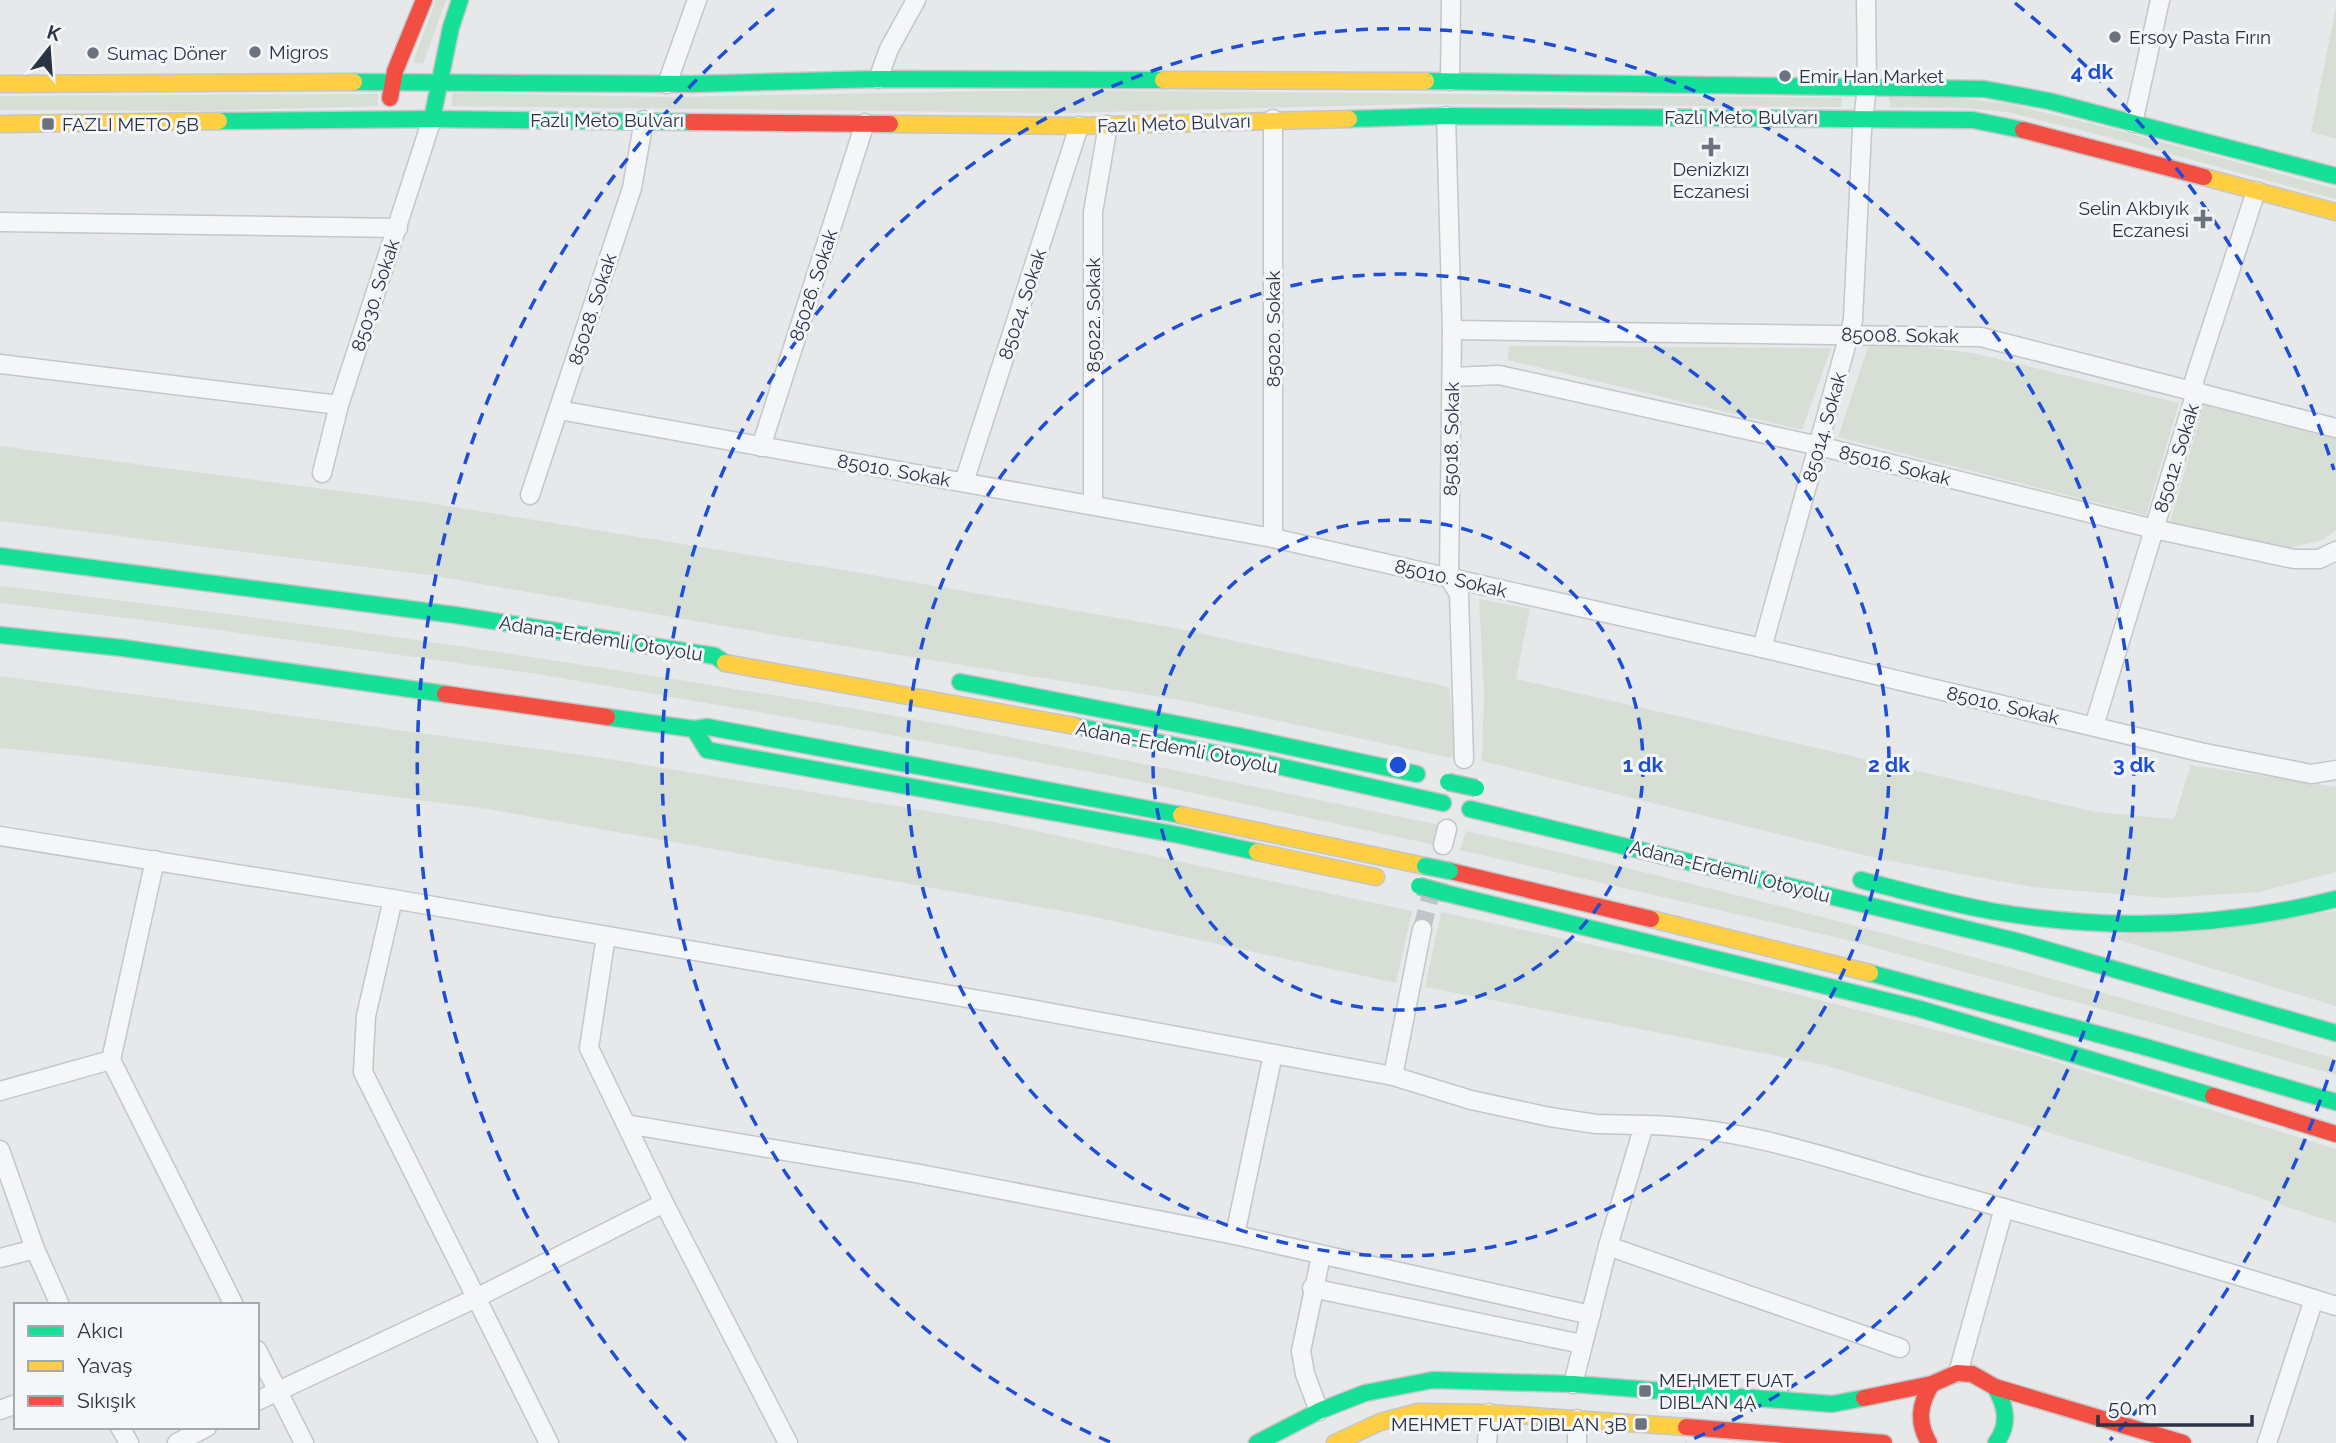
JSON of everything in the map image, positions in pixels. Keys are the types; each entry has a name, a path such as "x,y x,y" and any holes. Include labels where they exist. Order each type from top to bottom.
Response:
{"main road":[{"path":"386,119 395,71 424,0"},
{"path":"432,119 451,27 460,0"},
{"name":"Fazlı Meto Bulvarı","path":"0,84 667,84 878,79 1450,81 1984,89 2049,101 2336,176"},
{"name":"Fazlı Meto Bulvarı","path":"0,124 432,119 1079,126 1447,116 1973,120 2045,134 2336,212"},
{"name":"Adana-Erdemli Otoyolu","path":"0,556 454,615 715,656 723,663 1007,713 1378,787 2016,941 2336,1033"},
{"path":"0,635 123,648 694,729 708,727 990,776 1211,819 1450,871 1820,960 2142,1046 2336,1102"},
{"path":"715,656 732,643"},
{"path":"945,679 1226,733 1482,790"},
{"path":"694,729 707,750 1179,835 1445,893 1920,1009 2054,1047 2336,1134"},
{"path":"1847,877 2012,914 2144,925 2223,922 2300,909 2336,899"},
{"path":"1257,1443 1319,1411 1365,1393 1433,1380 1573,1384 1832,1404 1932,1384 1943,1377 1958,1373 1973,1373 1995,1387 2183,1443"},
{"path":"1929,1443 1921,1429 1919,1417 1925,1394 1932,1384"},
{"path":"1995,1387 2006,1413 2004,1430 1996,1443"},
{"path":"1335,1443 1380,1422 1418,1412 1489,1413 1884,1443"}],"street":[{"path":"667,84 697,0"},
{"path":"878,79 889,49 916,0"},
{"path":"1450,81 1451,0"},
{"name":"85014. Sokak","path":"1762,648 1853,320 1863,118 1867,87 1866,0"},
{"path":"2133,123 2160,0"},
{"name":"85018. Sokak","path":"1447,116 1452,330 1449,578 1459,594 1464,759"},
{"name":"85030. Sokak","path":"322,473 339,405 432,119"},
{"name":"85020. Sokak","path":"1273,119 1273,538"},
{"name":"85028. Sokak","path":"530,495 632,188 644,120"},
{"name":"85026. Sokak","path":"761,447 865,123"},
{"name":"85022. Sokak","path":"1093,505 1093,212 1108,125"},
{"name":"85024. Sokak","path":"964,482 1079,126"},
{"name":"85012. Sokak","path":"2094,726 2196,392 2194,381 2256,191"},
{"path":"0,222 398,228"},
{"name":"85008. Sokak","path":"1452,330 1981,337 2336,428"},
{"path":"0,364 339,405"},
{"name":"85016. Sokak","path":"1452,377 1499,375 1818,446 2154,528 2294,559 2319,559 2336,551"},
{"name":"85010. Sokak","path":"559,410 1273,538 1762,648 2200,752 2311,774 2336,771"},
{"path":"0,836 393,899 1020,1007 1393,1076 1471,1100 1550,1117 1596,1124 1680,1125 1754,1138 2336,1306"},
{"path":"155,860 111,1060 233,1303"},
{"path":"393,899 366,1016 363,1072 549,1443"},
{"path":"1393,1076 1422,929"},
{"path":"606,936 589,1048 664,1203 788,1443"},
{"path":"1235,1235 1273,1054"},
{"path":"0,1091 111,1060"},
{"path":"626,1124 915,1172 1235,1235 1591,1315"},
{"path":"1573,1384 1608,1246 1644,1125"},
{"path":"0,1150 35,1249 60,1303"},
{"path":"259,1400 476,1298 664,1203"},
{"path":"1958,1373 2004,1208"},
{"path":"1608,1246 1900,1348"},
{"path":"0,1258 35,1249"},
{"path":"1319,1411 1305,1374 1301,1351 1312,1288 1321,1256"},
{"path":"1312,1288 1582,1345"},
{"path":"2267,1443 2314,1299"},
{"path":"259,1354 304,1443"},
{"path":"1487,1443 1489,1413"},
{"path":"1577,1419 1577,1443"},
{"path":"177,1443 203,1429"}],"shaded area":[{"path":"436,0 446,0 423,64 413,62"},
{"path":"2336,7 2336,139 2311,132"},
{"path":"1060,90 1842,98 1841,107 1415,104 1062,113 451,106 453,93 671,97"},
{"path":"378,94 378,106 202,111 0,110 0,96"},
{"path":"1889,97 1961,98 2009,104 2336,189 2336,199 2007,112 1890,107"},
{"path":"1870,341 1973,353 2179,403 2146,515 1838,437"},
{"path":"1509,346 1831,348 1802,430 1508,360"},
{"path":"2204,405 2336,439 2336,530 2323,540 2284,549 2170,522"},
{"path":"0,446 423,502 855,572 1175,628 1449,687 1456,759 1186,701 775,635 430,575 0,521"},
{"path":"0,586 330,628 879,713 1440,825 1435,845 1128,779 538,674 0,603"},
{"path":"1479,599 1530,609 1516,679 2096,812 2174,819 2191,765 2336,787 2336,872 2259,892 2165,898 2032,887 1880,859 1482,761 1484,693"},
{"path":"0,676 590,756 994,822 1412,911 1396,983 1085,915 487,809 81,756 0,748"},
{"path":"1466,831 1685,882 2120,998 2336,1059 2336,1075 1839,938 1460,850"},
{"path":"2336,911 2336,1006 2106,936"},
{"path":"1441,912 1666,961 2030,1054 2336,1149 2336,1223 2206,1180 1824,1065 1425,987"}],"tunnel":[{"path":"1422,929 1434,881"}],"traffic: fast":[{"path":"432,119 451,27 460,0"},
{"path":"354,82 692,84 878,79 1163,80"},
{"path":"1426,81 1984,89 2049,101 2336,176"},
{"path":"1349,119 1446,116 1973,120 2023,130"},
{"path":"219,121 432,119 691,122"},
{"path":"0,556 455,615 715,656 725,663"},
{"path":"0,635 123,648 445,694"},
{"path":"960,682 1239,736 1417,774"},
{"path":"607,717 694,729 708,727 1181,815"},
{"path":"1075,726 1264,763 1443,803"},
{"path":"694,729 707,750 1179,835 1257,852"},
{"path":"1448,782 1476,788"},
{"path":"1470,809 2016,941 2336,1033"},
{"path":"1425,866 1450,871"},
{"path":"1861,880 1991,911 2078,922 2121,924 2208,921 2293,909 2336,899"},
{"path":"1419,886 1445,893"},
{"path":"1445,893 1920,1009 2213,1096"},
{"path":"1870,973 2142,1046 2336,1102"},
{"path":"1257,1443 1319,1411 1365,1393 1433,1380 1573,1384 1832,1404 1864,1398"},
{"path":"1995,1387 2005,1415 2003,1429 1996,1443"}],"traffic: slow":[{"path":"1163,80 1426,81"},
{"path":"0,84 354,82"},
{"path":"890,124 1079,126 1349,119"},
{"path":"0,124 219,121"},
{"path":"2204,177 2336,212"},
{"path":"725,663 1075,726"},
{"path":"1181,815 1425,866"},
{"path":"1257,852 1376,877"},
{"path":"1651,919 1870,973"},
{"path":"1335,1443 1380,1422 1418,1412 1489,1413 1686,1427"}],"traffic: jam":[{"path":"390,98 395,71 424,0"},
{"path":"691,122 890,124"},
{"path":"2023,130 2204,177"},
{"path":"445,694 607,717"},
{"path":"1450,871 1651,919"},
{"path":"2213,1096 2336,1134"},
{"path":"1864,1398 1932,1384 1957,1373 1972,1374 1995,1387 2183,1443"},
{"path":"1929,1443 1921,1413 1924,1399 1932,1384"},
{"path":"1686,1427 1884,1443"}],"place":[{"name":"Ersoy Pasta Fırın","path":"2115,37"},
{"name":"Migros","path":"255,52"},
{"name":"Sumaç Döner","path":"93,53"},
{"name":"Emir Han Market","path":"1785,76"},
{"name":"FAZLI METO 5B","path":"48,124"},
{"name":"Denizkızı Eczanesi","path":"1711,147"},
{"name":"Selin Akbıyık Eczanesi","path":"2203,219"},
{"name":"MEHMET FUAT DIBLAN 4A","path":"1645,1391"},
{"name":"MEHMET FUAT DIBLAN 3B","path":"1641,1424"}]}
